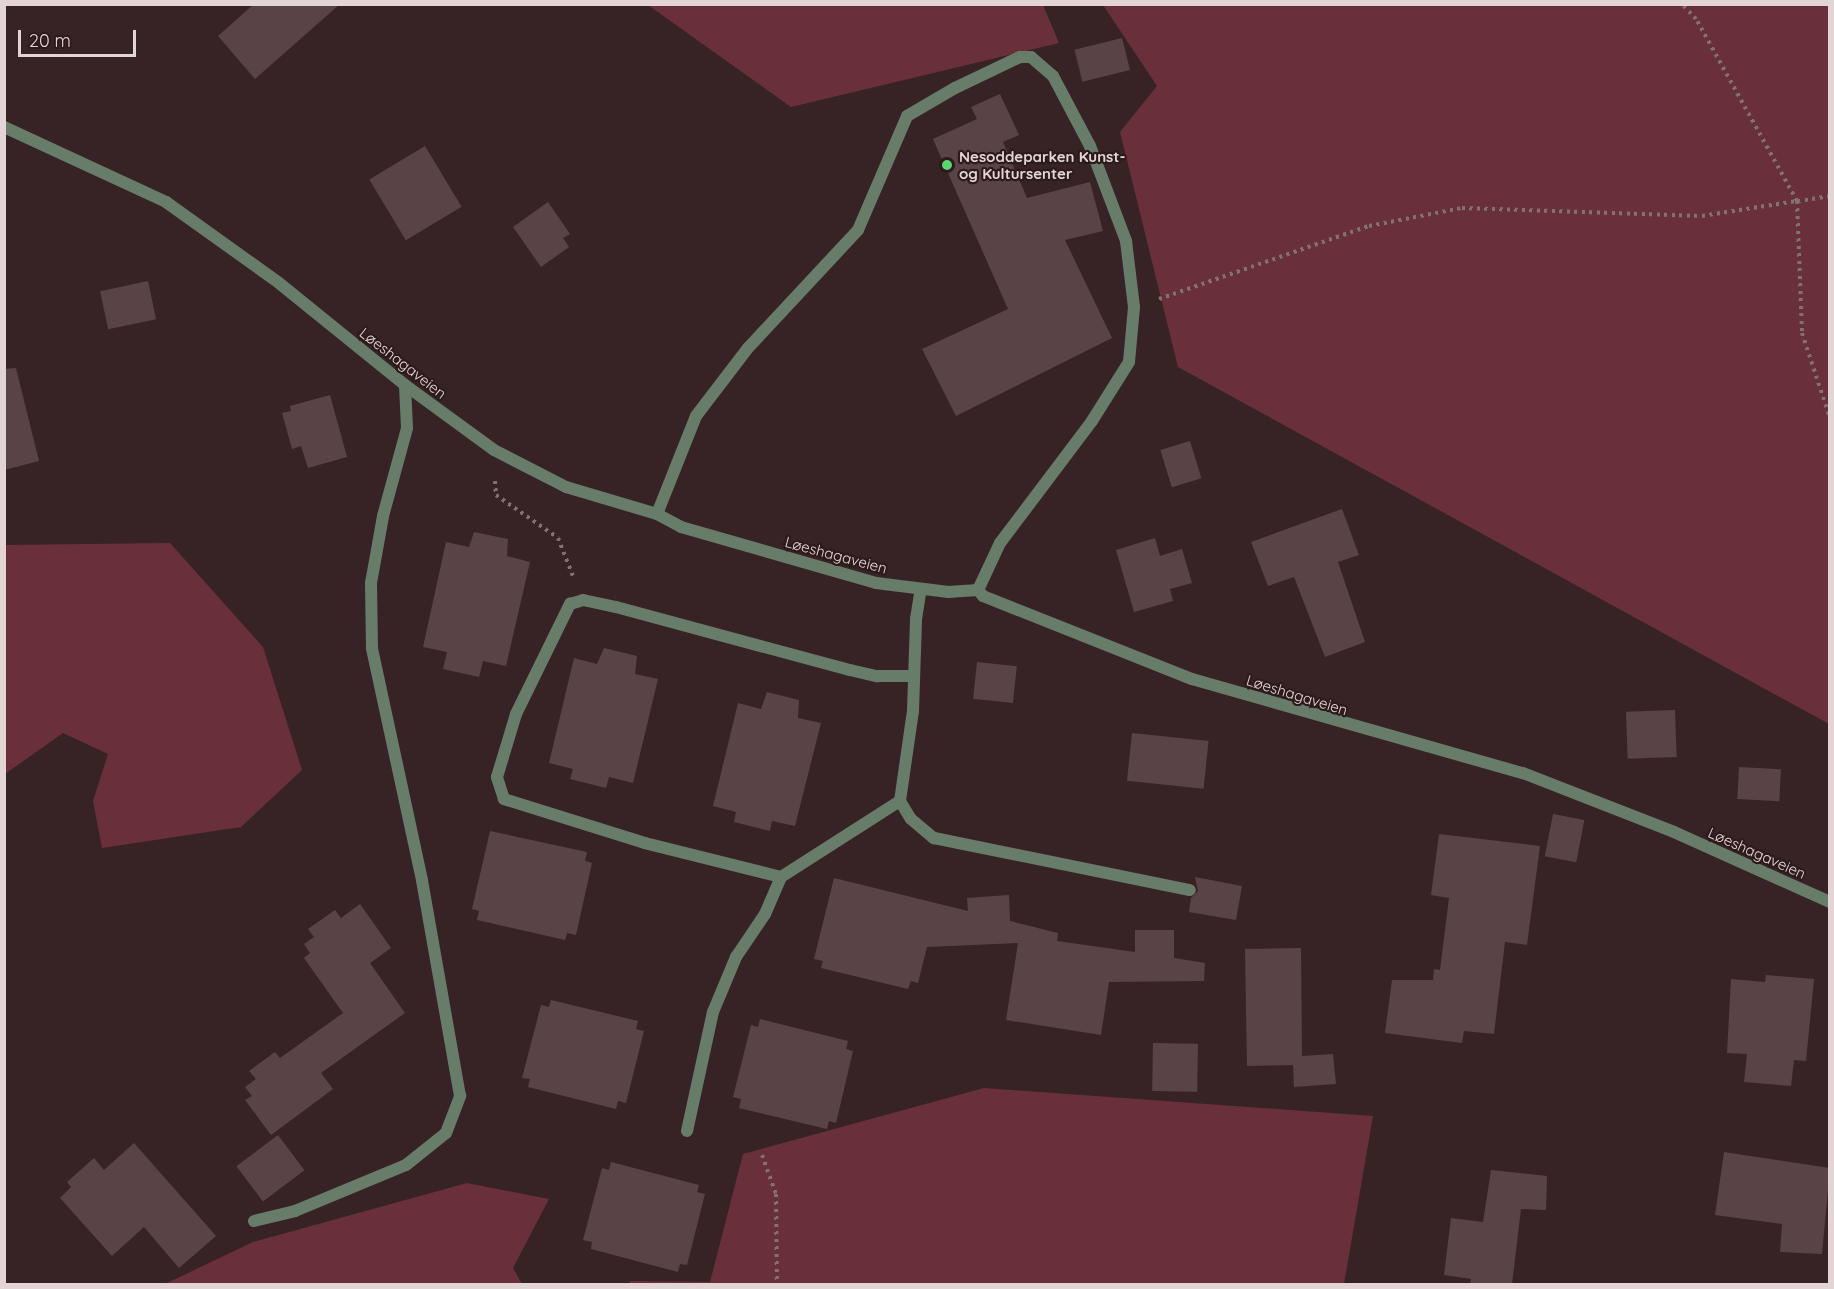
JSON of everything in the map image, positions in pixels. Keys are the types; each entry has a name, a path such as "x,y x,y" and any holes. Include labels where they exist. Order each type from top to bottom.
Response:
{"street":[{"path":"657,514 696,416 748,348 858,230 907,116 955,88 1020,57 1031,57 1053,76 1090,146 1126,241 1134,307 1129,362 1092,421 1000,543 978,590"},
{"name":"Løeshagaveien","path":"4,127 166,202 279,283 405,385 494,450 566,487 657,514 681,527 876,583 921,589 978,590 983,596 1192,679 1523,773 1674,832 1830,902"},
{"path":"254,1221 295,1211 406,1165 446,1133 460,1096 422,880 371,637 370,583 382,516 407,428 405,385"},
{"path":"687,1131 713,1012 736,957 765,914 781,877 900,801 908,767 921,589"},
{"path":"781,877 645,843 504,799 497,777 516,714 570,604 583,600 877,676 914,676"},
{"path":"900,801 911,819 934,838 1190,890"}],"path":[{"path":"1682,4 1696,19 1797,201 1802,333 1830,418"},
{"path":"1134,307 1369,226 1462,208 1702,216 1830,196"},
{"path":"494,450 495,495 558,538 583,600"},
{"path":"762,1155 776,1194 777,1284"}],"shaded area":[{"path":"648,5 1043,5 1059,43 791,107"},
{"path":"1103,5 1829,5 1829,724 1178,367 1120,132 1157,86"},
{"path":"170,543 263,647 302,770 241,827 102,848 93,801 108,754 63,733 5,774 5,545"},
{"path":"984,1088 1373,1116 1344,1284 628,1284 631,1281 710,1282 743,1154"},
{"path":"467,1183 549,1199 513,1268 522,1284 165,1284 253,1242"}],"building":[{"path":"254,4 340,4 255,79 218,36"},
{"path":"1122,38 1130,70 1082,82 1074,50"},
{"path":"1000,94 1019,135 1003,142 1027,198 1090,182 1103,231 1065,240 1112,338 956,416 922,349 1008,309 933,139 977,119 971,107"},
{"path":"425,146 462,207 406,240 369,179"},
{"path":"548,202 570,234 563,238 569,247 541,267 513,227"},
{"path":"148,281 156,319 108,329 100,291"},
{"path":"16,368 39,461 4,470 4,369"},
{"path":"330,395 347,457 308,468 301,446 292,449 282,413 291,411 290,406"},
{"path":"1190,441 1201,478 1172,487 1160,450"},
{"path":"1342,509 1359,555 1338,562 1365,642 1325,657 1294,577 1268,586 1251,542"},
{"path":"474,532 508,539 507,556 530,562 506,666 483,661 479,677 443,669 447,652 423,647 446,542 469,547"},
{"path":"1155,538 1160,556 1182,549 1192,583 1170,589 1173,601 1134,612 1116,550"},
{"path":"604,648 637,656 635,674 658,679 633,783 609,777 606,788 570,779 573,769 549,763 574,658 597,664"},
{"path":"977,662 1017,666 1013,703 973,699"},
{"path":"767,692 799,700 798,718 821,723 795,826 772,821 770,831 734,822 736,812 713,806 738,703 761,709"},
{"path":"1675,710 1677,757 1628,759 1626,712"},
{"path":"1132,733 1209,741 1204,789 1127,781"},
{"path":"1739,767 1781,769 1779,801 1737,799"},
{"path":"1553,814 1584,820 1576,862 1545,856"},
{"path":"490,831 587,852 585,861 592,863 576,935 567,933 565,940 477,920 479,911 472,909"},
{"path":"1439,834 1540,846 1527,945 1505,942 1494,1034 1464,1031 1462,1043 1385,1033 1392,980 1433,980 1434,969 1440,970 1449,898 1431,895"},
{"path":"1195,877 1242,886 1236,920 1189,912 1191,898 1198,891"},
{"path":"834,878 968,911 967,898 1009,895 1010,921 1058,933 1057,941 1135,952 1135,930 1174,930 1174,958 1205,963 1204,981 1109,982 1101,1035 1006,1020 1018,943 927,947 918,983 911,981 908,989 821,968 823,961 814,959"},
{"path":"360,904 391,948 370,963 405,1013 321,1073 333,1089 271,1135 245,1100 252,1096 245,1087 256,1079 249,1071 275,1052 280,1058 343,1013 304,958 310,953 304,944 314,937 308,929 335,910 341,918"},
{"path":"1301,948 1302,1056 1333,1054 1336,1084 1294,1087 1293,1065 1247,1066 1245,949"},
{"path":"1766,975 1814,979 1806,1061 1794,1060 1791,1086 1744,1082 1747,1054 1727,1053 1731,979 1765,982"},
{"path":"551,1000 638,1021 636,1029 644,1031 626,1103 618,1101 616,1109 528,1087 530,1079 522,1078 541,1005 549,1007"},
{"path":"760,1019 848,1041 846,1049 853,1051 836,1123 829,1121 827,1129 739,1108 741,1099 733,1097 751,1025 758,1027"},
{"path":"1153,1043 1198,1044 1197,1092 1152,1091"},
{"path":"278,1135 304,1170 263,1201 236,1166"},
{"path":"134,1143 216,1236 179,1268 144,1227 112,1256 60,1198 71,1187 67,1182 94,1158 104,1170"},
{"path":"1724,1152 1830,1168 1822,1254 1780,1252 1782,1224 1715,1215"},
{"path":"611,1162 699,1185 697,1192 705,1194 687,1265 680,1264 678,1272 591,1249 592,1242 583,1240 602,1168 609,1170"},
{"path":"1491,1170 1547,1176 1546,1210 1521,1209 1512,1284 1470,1284 1471,1279 1444,1275 1451,1218 1483,1222"}],"place":[{"name":"Nesoddeparken Kunst- og Kultursenter","path":"947,165"}]}
